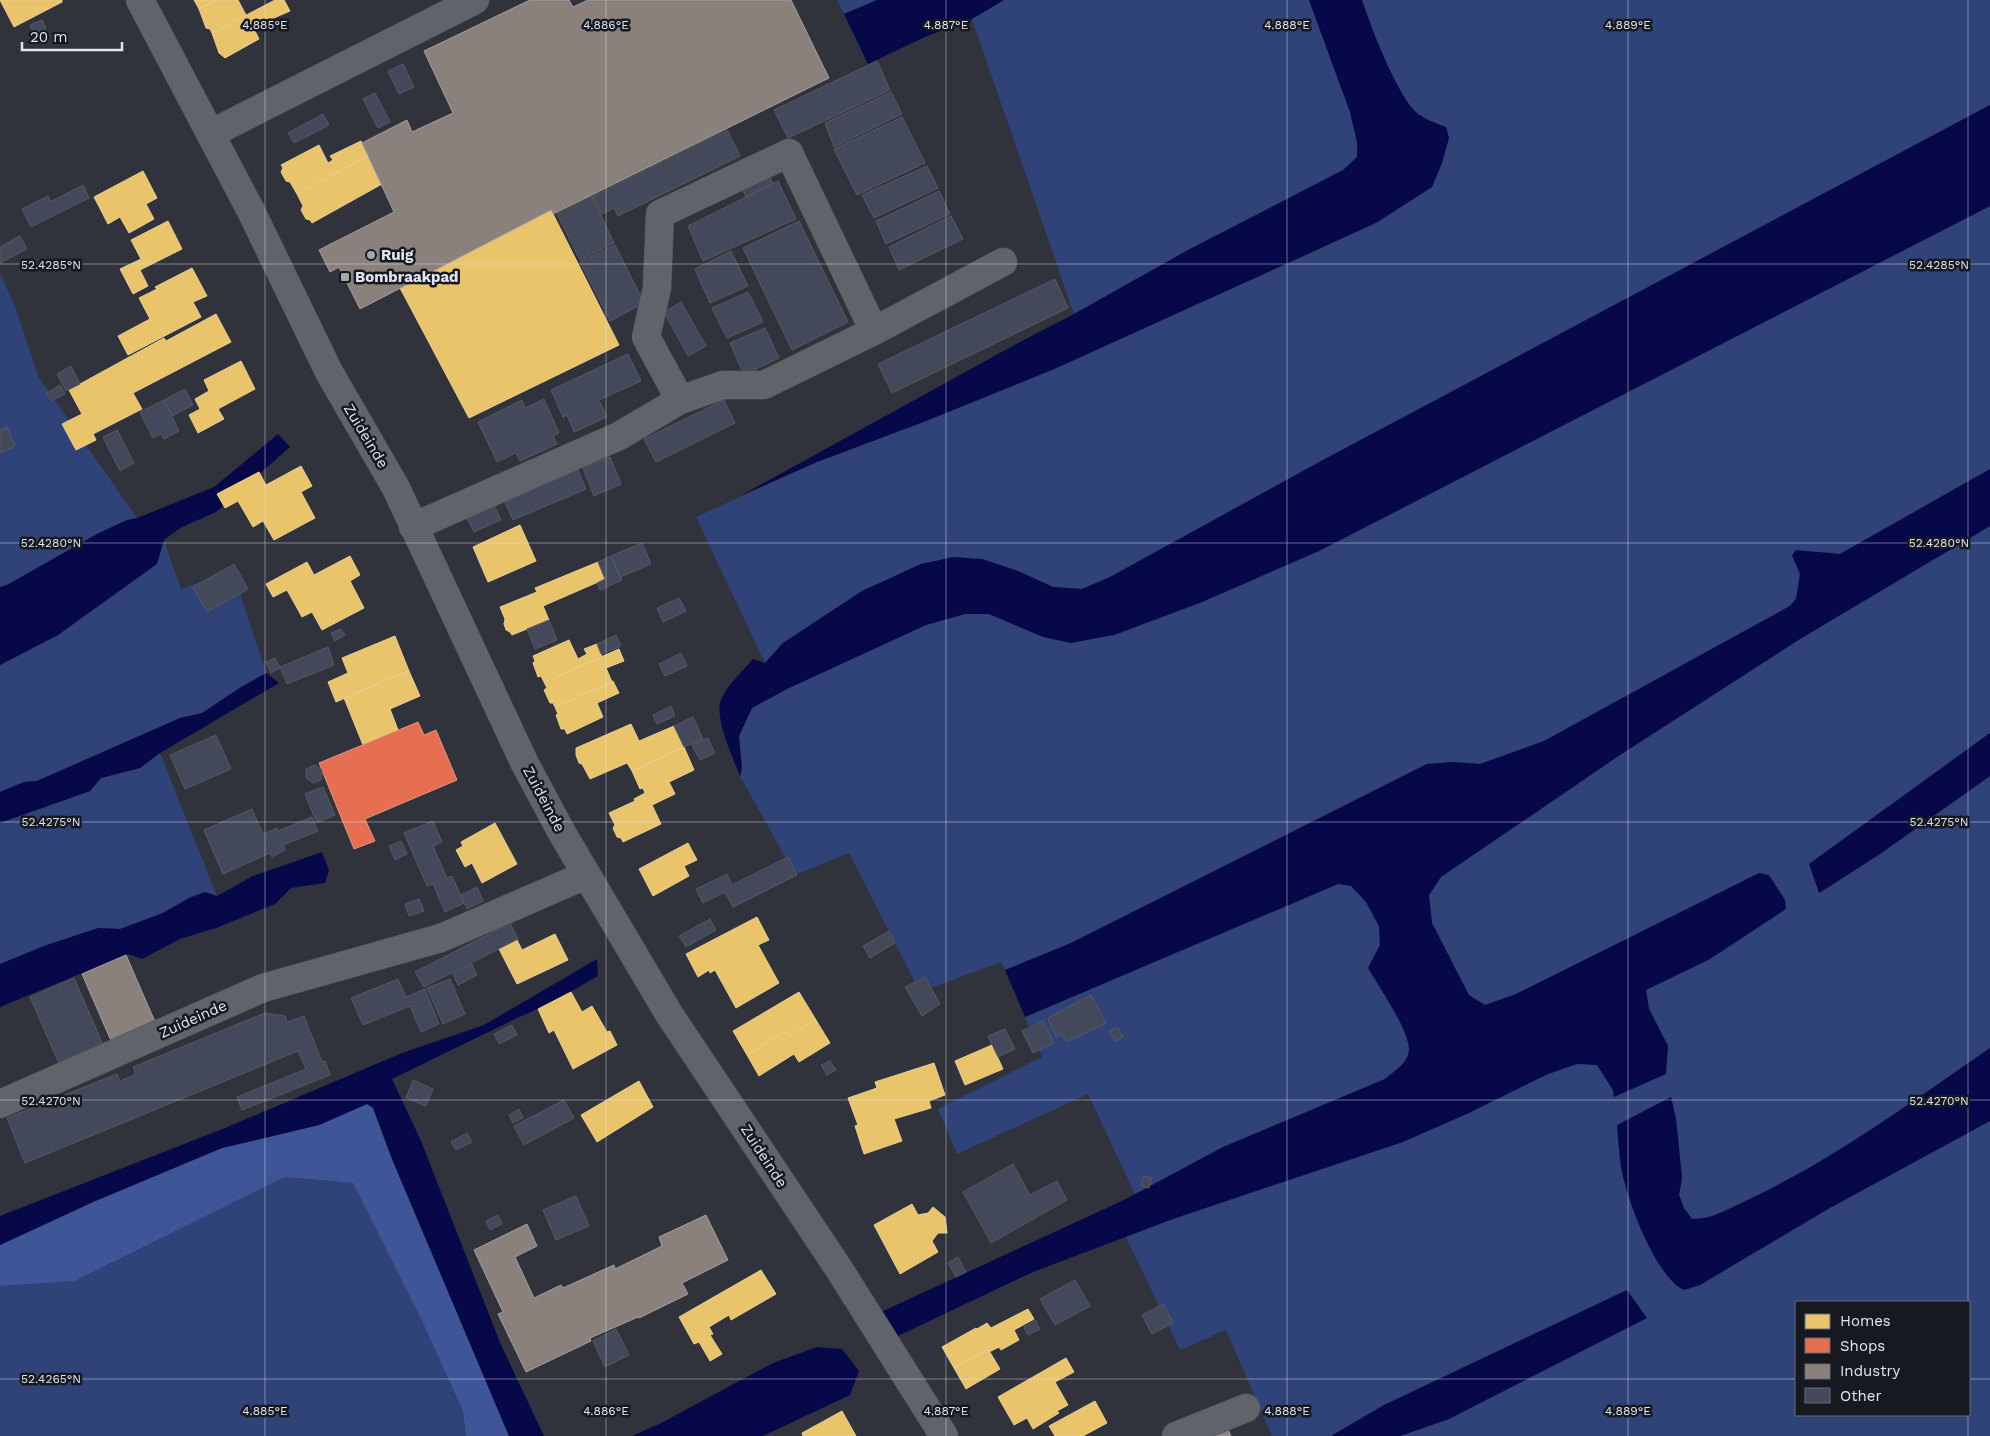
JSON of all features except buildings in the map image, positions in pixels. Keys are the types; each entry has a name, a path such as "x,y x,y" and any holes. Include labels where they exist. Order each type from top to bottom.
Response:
{"street":[{"name":"Zuideinde","path":"140,0 212,133 329,372 355,420 384,467 525,764 586,875 669,1014 834,1261 944,1436"},
{"path":"212,133 475,0"},
{"path":"680,400 646,337 657,288 660,214 790,153 874,331"},
{"path":"413,527 619,436 680,400 723,385 764,385 874,331 1003,262"},
{"name":"Zuideinde","path":"0,1104 263,988 441,938 586,875"},
{"path":"1176,1436 1246,1408"}],"shaded area":[{"path":"837,0 877,0 844,14"},
{"path":"877,0 1004,0 972,19 925,37 868,64 844,14"},
{"path":"1004,0 1309,0 1350,112 1357,142 1357,157 1343,170 1188,250 1074,314 972,19"},
{"path":"1309,0 1362,0 1384,56 1405,98 1419,115 1446,127 1449,138 1442,163 1432,187 1376,223 1052,370 926,421 817,462 740,496 1188,250 1343,170 1357,157 1357,142 1350,112"},
{"path":"1362,0 1990,0 1990,105 1323,460 1110,577 1082,589 1053,587 1018,571 982,559 921,564 862,591 783,643 765,663 696,517 817,462 926,421 1052,370 1324,247 1432,187 1449,138 1446,127 1419,115 1405,98 1384,57"},
{"path":"1990,105 1990,206 1319,551 1202,602 1114,635 1071,643 1043,637 989,614 965,614 926,625 789,688 752,708 739,736 742,769 740,776 725,738 720,717 721,700 727,689 753,659 765,663 783,643 862,591 921,564 953,557 982,559 1018,571 1053,587 1082,589 1110,577 1323,460"},
{"path":"1990,206 1990,469 1840,554 1826,552 1792,555 1800,574 1796,599 1790,606 1544,741 1480,764 1453,762 1426,764 1071,943 1005,970 1001,962 920,992 849,853 795,875 740,776 742,769 739,736 752,708 789,688 926,625 965,614 989,614 1043,637 1114,635 1202,602 1319,551"},
{"path":"0,273 16,309 38,376 137,518 127,520 97,534 7,585 0,587"},
{"path":"278,434 290,447 216,512 180,528 164,540 157,564 58,635 0,665 0,587 7,585 97,534 127,520 137,518 214,487"},
{"path":"1990,469 1990,526 1800,639 1620,755 1441,877 1429,895 1432,923 1469,995 1485,1005 1516,994 1759,873 1769,875 1785,900 1786,909 1710,959 1646,990 1649,1009 1668,1046 1666,1074 1614,1097 1613,1090 1597,1065 1577,1064 1548,1074 1469,1113 1403,1142 1173,1219 1033,1272 896,1337 881,1312 1126,1199 1223,1147 1385,1079 1400,1066 1408,1054 1408,1041 1404,1031 1368,968 1380,945 1379,926 1366,902 1351,886 1338,884 1025,1017 1005,970 1071,943 1427,764 1453,762 1480,764 1544,741 1790,606 1796,599 1800,574 1792,555 1796,550 1840,554"},
{"path":"1990,526 1990,733 1809,864 1820,893 1880,854 1990,776 1990,1048 1839,1152 1779,1185 1708,1218 1692,1219 1684,1208 1679,1195 1682,1178 1676,1119 1671,1097 1617,1125 1621,1168 1700,1285 1828,1209 1990,1121 1990,1436 1400,1436 1449,1419 1491,1397 1627,1290 1384,1405 1331,1436 1272,1436 1226,1330 1180,1350 1126,1237 1577,1063 1597,1065 1613,1090 1613,1096 1668,1046 1649,1009 1646,990 1710,959 1769,875 1759,874 1516,994 1485,1005 1469,996 1432,923 1429,895 1441,877 1620,755 1800,639"},
{"path":"164,540 181,589 230,571 234,575 266,673 201,714 180,718 37,781 24,782 0,792 0,665 58,635 156,564"},
{"path":"266,673 279,683 160,753 140,768 101,778 90,791 0,823 0,792 24,782 37,781 180,718 202,713"},
{"path":"1990,733 1990,776 1880,854 1819,893 1809,864"},
{"path":"160,753 217,896 205,892 189,898 163,913 120,929 98,928 44,946 0,964 0,823 90,791 101,778 140,768"},
{"path":"322,852 329,870 325,883 291,888 275,904 216,928 180,939 142,959 128,954 0,1007 0,964 44,946 98,928 120,929 163,913 189,898 205,892 217,896 253,876"},
{"path":"1338,884 1352,886 1366,902 1379,926 1380,945 1368,968 1399,1020 1408,1041 1407,1058 1385,1079 1223,1147 1135,1194 1088,1094 957,1154 938,1109 1042,1057 1025,1017"},
{"path":"597,959 598,976 529,1013 392,1079 421,1141 501,1345 544,1436 509,1436 392,1159 373,1108 367,1104 319,1125 222,1148 93,1202 0,1245 0,1216 225,1128 402,1053 484,1025"},
{"path":"1990,1048 1990,1121 1828,1209 1700,1285 1684,1290 1673,1283 1663,1270 1644,1236 1629,1198 1621,1167 1617,1125 1671,1097 1676,1119 1682,1178 1679,1195 1684,1208 1692,1219 1708,1217 1752,1198 1814,1165 1874,1128"},
{"path":"367,1104 373,1108 392,1159 509,1436 466,1436 463,1411 421,1319 353,1183 284,1177 75,1281 0,1286 0,1245 93,1202 222,1148 319,1125"},
{"path":"284,1177 353,1183 421,1319 463,1411 466,1436 0,1436 0,1286 75,1281"},
{"path":"1627,1290 1647,1318 1449,1419 1400,1436 1331,1436 1384,1405"},
{"path":"817,1347 842,1349 859,1371 850,1395 763,1436 632,1436 663,1422 773,1363"}],"place":[{"name":"Ruig","path":"371,255"},
{"name":"Bombraakpad","path":"345,277"}]}
